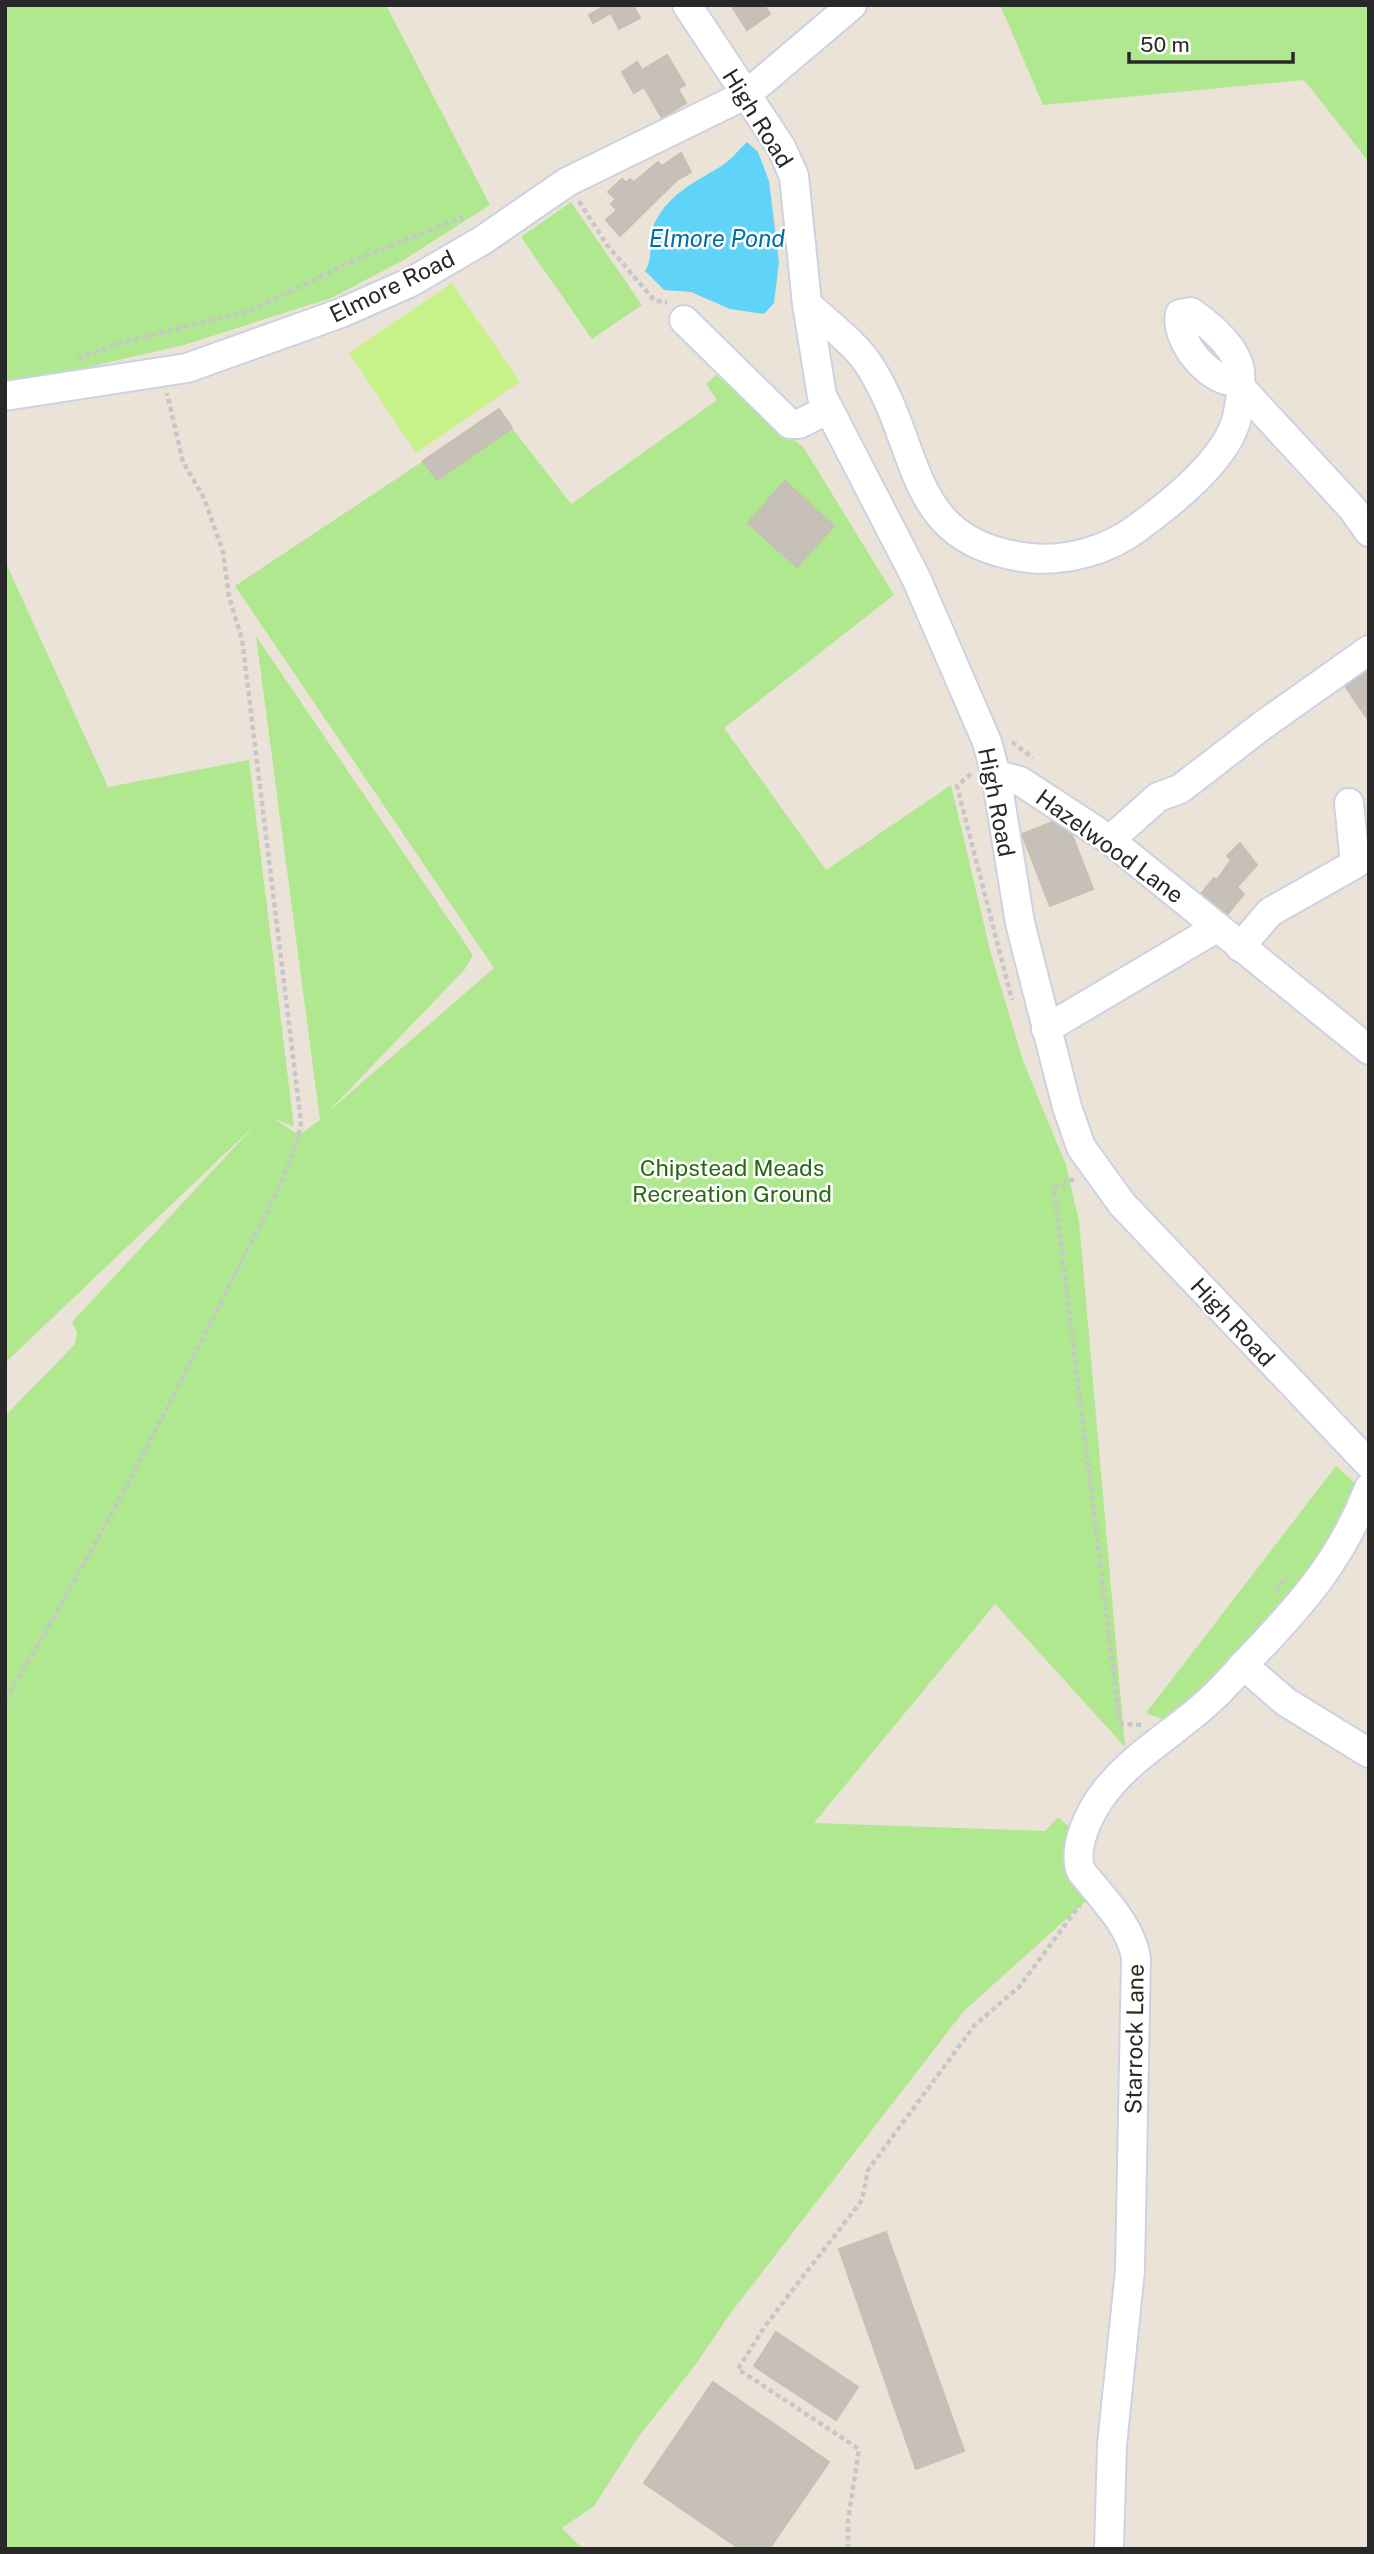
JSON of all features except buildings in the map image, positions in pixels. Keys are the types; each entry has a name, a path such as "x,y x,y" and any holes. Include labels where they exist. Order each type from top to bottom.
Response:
{"street":[{"name":"High Road","path":"687,5 781,147 794,176 817,376 827,410 916,578 973,708 1046,1030 1078,1137 1100,1177 1122,1205 1369,1464"},
{"name":"Elmore Road","path":"5,396 187,368 341,313 411,282 483,240 568,183 747,94 852,5"},
{"path":"807,304 870,365 924,494 944,522 1000,555 1039,559 1081,555 1129,534 1175,501 1217,454 1236,423 1241,385 1352,508 1369,533"},
{"path":"676,311 790,424 799,424 827,410"},
{"path":"1110,840 1158,797 1181,789 1263,725 1369,650"},
{"name":"Hazelwood Lane","path":"986,773 1020,781 1110,840 1369,1049"},
{"path":"1240,947 1270,912 1362,858 1349,803"},
{"path":"1046,1030 1218,927"},
{"name":"Starrock Lane","path":"1109,2549 1112,2445 1130,2270 1136,1958 1133,1942 1126,1930 1093,1887 1077,1860 1078,1847 1102,1795 1127,1768 1209,1701 1310,1593 1337,1557 1369,1488"},
{"path":"1243,1665 1286,1702 1369,1753"}],"path":[{"path":"568,183 607,245 654,301 676,311"},
{"path":"72,360 124,342 250,311 352,261 461,218 483,240"},
{"path":"5,1700 173,1399 276,1190 299,1135 300,1122 242,639 229,597 223,552 204,498 183,463 177,447 163,372"},
{"path":"986,773 957,786 1014,1007"},
{"path":"1086,1182 1078,1177 1054,1188 1120,1724 1157,1726 1166,1737"},
{"path":"848,2549 848,2520 859,2449 738,2369 765,2326 862,2200 868,2170 974,2026 1019,1987 1093,1887"}],"green space":[{"path":"5,5 386,5 490,205 402,261 331,298 184,345 5,386"},
{"path":"1000,5 1369,5 1369,162 1304,80 1043,105"},
{"path":"571,202 642,305 592,339 521,237"},
{"path":"452,283 520,382 416,453 349,353"},
{"name":"Chipstead Meads Recreation Ground","path":"716,375 804,448 894,595 724,728 826,870 951,785 991,954 1023,1061 1066,1165 1079,1221 1125,1747 995,1604 814,1823 1045,1831 1058,1817 1069,1827 1062,1857 1086,1901 963,2012 730,2314 696,2364 639,2436 594,2506 562,2528 583,2549 5,2549 5,1416 75,1344 77,1332 72,1322 255,1125 5,1363 5,561 108,787 249,760 294,1127 273,1118 299,1135 320,1120 256,636 473,955 465,969 328,1112 494,968 235,586 423,461 437,480 512,428 571,504 717,400 706,384"},
{"path":"1336,1466 1356,1484 1359,1495 1305,1588 1170,1722 1146,1713"}],"water":[{"name":"Elmore Pond","path":"747,142 758,152 769,181 779,262 774,303 764,314 730,309 691,292 664,290 645,271 650,258 652,230 665,206 688,186 726,163"}]}
